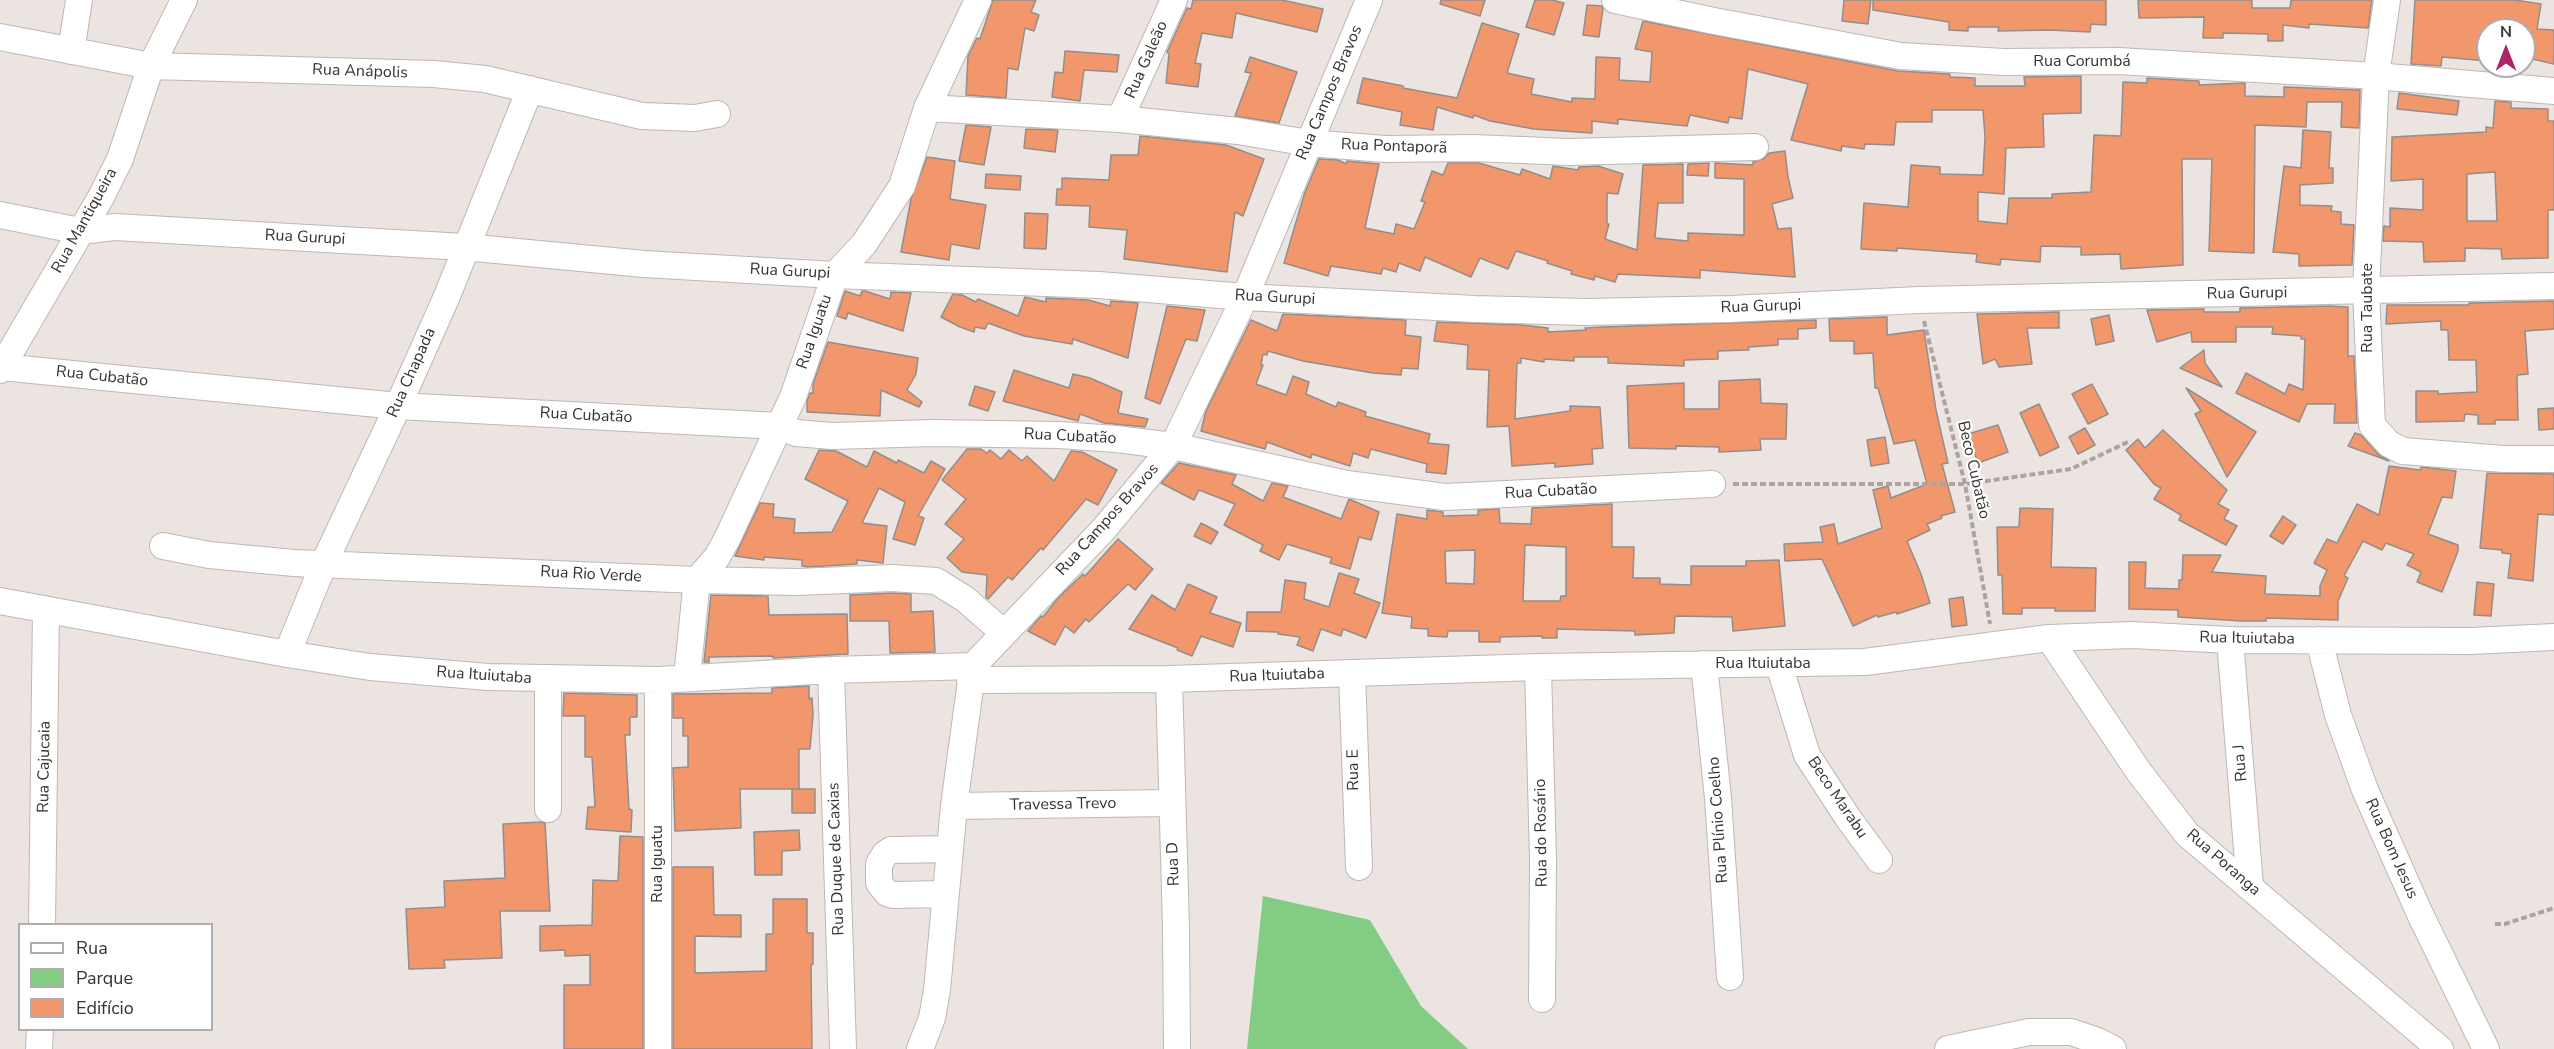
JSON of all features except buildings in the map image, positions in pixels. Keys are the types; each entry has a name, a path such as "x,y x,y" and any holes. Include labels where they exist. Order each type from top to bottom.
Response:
{"street":[{"path":"71,51 79,0"},
{"name":"Rua Mantiqueira","path":"1,369 101,197 120,159 152,66 184,0"},
{"name":"Rua Iguatu","path":"697,580 717,557 727,539 779,426 803,370 835,275 864,244 902,186 927,108 978,0"},
{"name":"Rua Galeão","path":"1120,119 1174,0"},
{"name":"Rua Campos Bravos","path":"972,673 1004,633 1103,530 1173,446 1245,297 1369,0"},
{"name":"Rua Corumbá","path":"1615,0 1901,56 2004,62 2118,61 2376,76 2554,91"},
{"name":"Rua Taubate","path":"2386,0 2376,76 2366,291 2372,425 2384,440 2403,451 2504,459 2554,459"},
{"name":"Rua Anápolis","path":"0,37 152,66 434,74 485,79 642,116 686,118 717,114"},
{"name":"Rua Chapada","path":"287,654 324,563 447,296 530,89"},
{"name":"Rua Pontaporã","path":"927,108 1120,119 1238,131 1309,143 1385,149 1474,148 1569,152 1755,147"},
{"name":"Rua Gurupi","path":"0,215 80,231 115,227 465,247 644,264 835,275 1077,284 1245,297 1586,312 1730,309 1919,300 2554,286"},
{"name":"Rua Cubatão","path":"1,369 398,406 779,426 796,433 832,436 1059,435 1173,446 1347,484 1445,498 1712,484"},
{"name":"Rua Rio Verde","path":"163,546 238,558 697,580 798,582 892,578 936,581 965,599 1004,633"},
{"path":"687,677 697,580"},
{"name":"Rua Ituiutaba","path":"0,601 370,667 548,680 658,680 831,670 1169,679 1538,667 1865,662 2049,638 2132,635 2230,640 2471,641 2554,638"},
{"name":"Rua Cajucaia","path":"42,923 46,610"},
{"name":"Rua Poranga","path":"2049,638 2139,772 2187,834 2440,1049"},
{"name":"Rua J","path":"2230,640 2250,886"},
{"name":"Rua Bom Jesus","path":"2319,640 2338,715 2365,790 2420,914 2486,1049"},
{"name":"Rua Plínio Coelho","path":"1704,664 1718,798 1730,977"},
{"name":"Beco Marabu","path":"1779,665 1807,755 1848,818 1879,860"},
{"name":"Rua do Rosário","path":"1538,667 1543,861 1542,999"},
{"name":"Rua Duque de Caxias","path":"831,670 843,1049"},
{"path":"920,1049 932,1018 954,806 972,673"},
{"name":"Rua E","path":"1352,674 1359,867"},
{"name":"Rua D","path":"1169,679 1177,1049"},
{"path":"548,680 548,809"},
{"name":"Rua Iguatu","path":"658,680 658,1049"},
{"name":"Travessa Trevo","path":"954,806 1171,803"},
{"path":"946,894 893,895 879,883 879,864 885,854 891,850 950,849"},
{"path":"39,1049 40,1031"},
{"path":"1948,1049 2029,1032 2071,1032 2113,1049"}],"path":[{"name":"Beco Cubatão","path":"1919,300 1965,484 1993,646"},
{"path":"1712,484 1965,484 2072,469 2130,441"},
{"path":"2495,924 2505,924 2554,908"}],"green space":[{"path":"1263,896 1370,920 1421,1006 1468,1049 1247,1049"}]}
